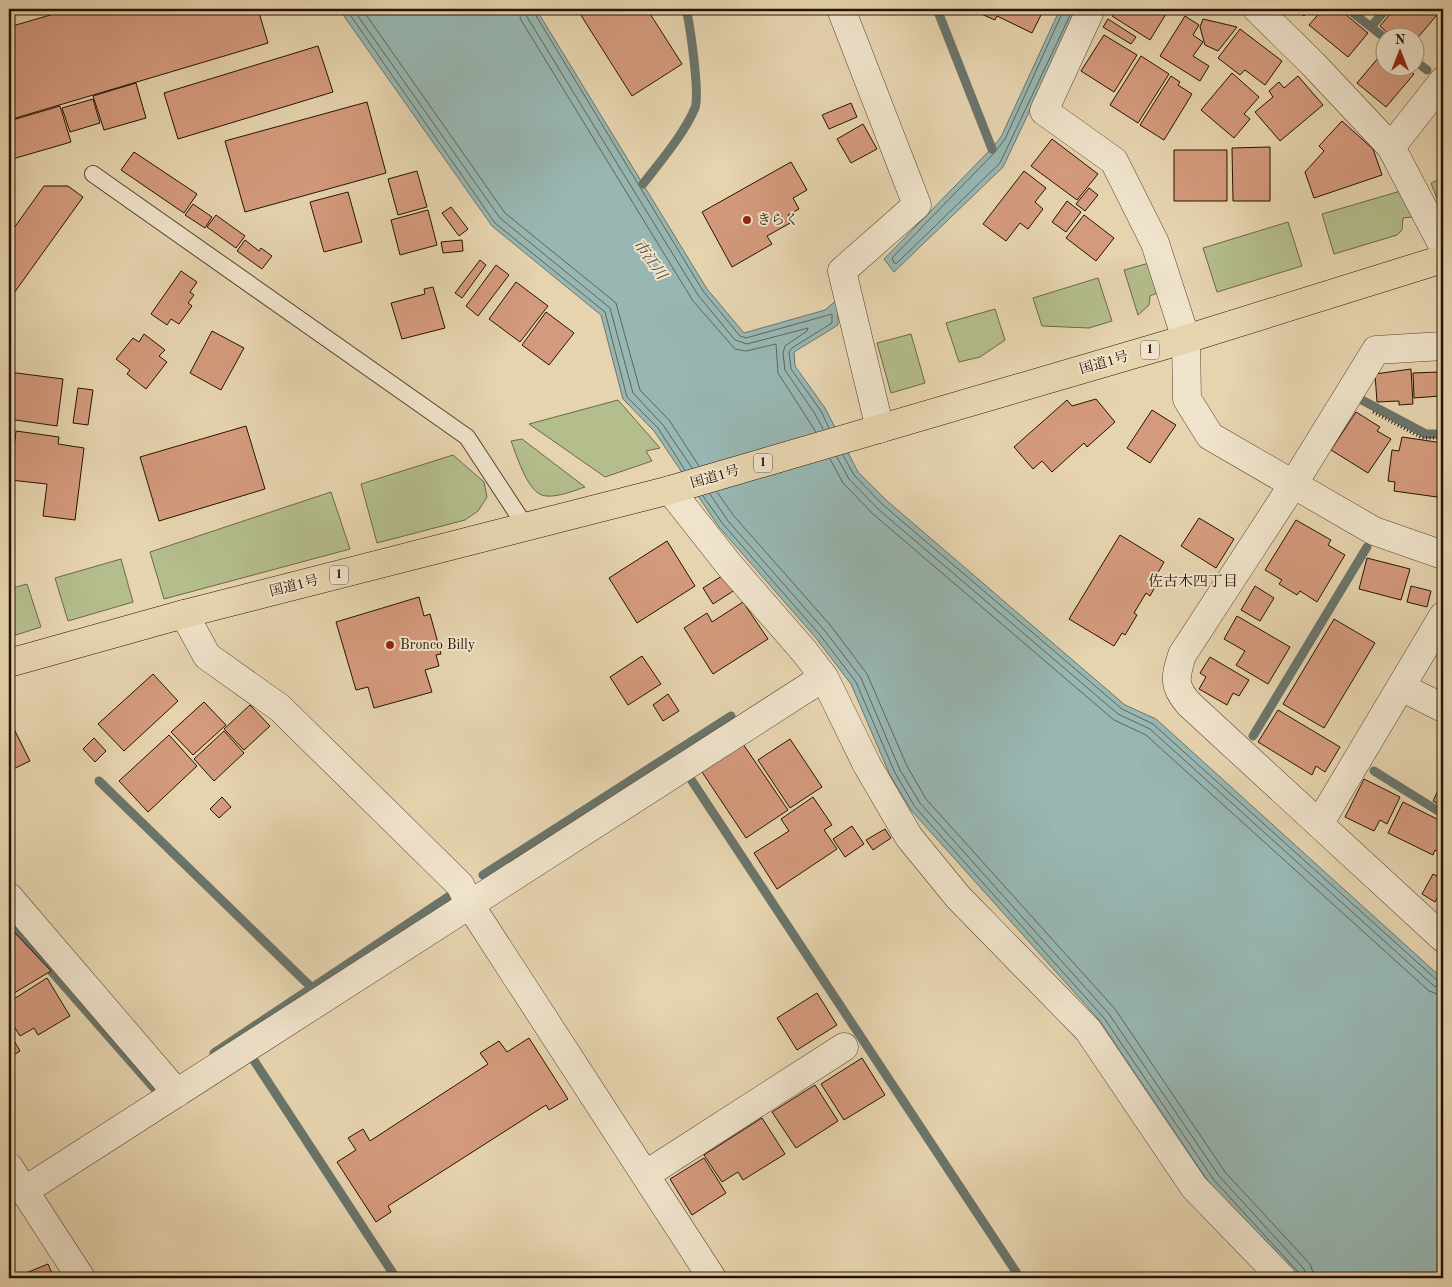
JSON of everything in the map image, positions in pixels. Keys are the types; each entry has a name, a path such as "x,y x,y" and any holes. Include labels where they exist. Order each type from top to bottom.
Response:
{"highway":[{"name":"国道1号","path":"9,663 184,614 670,490 1186,339 1443,259"}],"street":[{"path":"841,9 917,205 842,271 868,433"},
{"path":"1091,9 1044,111 1114,161 1155,243 1186,339 1188,399 1210,436 1374,531 1443,555"},
{"path":"1257,9 1313,64 1391,147 1443,246"},
{"path":"1391,147 1443,82"},
{"path":"1443,346 1376,350 1294,483 1182,655 1176,684 1178,692 1189,704 1443,938"},
{"path":"670,490 730,566 804,651 824,677 867,765 909,837 958,898 1088,1030 1194,1187 1282,1278"},
{"path":"184,614 207,656 280,708 460,884 470,905 712,1278"},
{"path":"1319,824 1443,616"},
{"path":"24,1191 824,677"},
{"path":"1401,686 1443,708"},
{"path":"9,897 177,1093"},
{"path":"645,1175 844,1047"},
{"path":"9,1167 81,1278"}],"lane":[{"path":"93,174 467,437 526,527"}],"path":[{"path":"1346,398 1422,438 1443,438"}],"green space":[{"path":"1443,178 1443,199 1438,201 1431,183"},
{"path":"1404,190 1412,217 1403,218 1402,230 1397,235 1334,254 1322,214"},
{"path":"1288,222 1302,266 1217,292 1203,248"},
{"path":"1153,262 1161,291 1150,296 1149,305 1138,315 1124,270"},
{"path":"1098,278 1112,321 1089,328 1042,326 1033,298"},
{"path":"995,309 1005,340 980,357 959,362 946,323"},
{"path":"911,334 925,383 891,393 877,343"},
{"path":"618,400 660,448 646,451 652,461 605,477 529,424"},
{"path":"522,439 585,487 556,496 540,494 534,489 524,474 511,441"},
{"path":"453,455 484,482 487,497 478,511 465,520 377,543 361,484"},
{"path":"331,492 350,549 164,599 150,552"},
{"path":"121,559 133,602 68,621 55,578"},
{"path":"27,584 41,627 16,635 9,633 9,589"}],"water":[{"name":"市江川","path":"339,9 536,9 707,289 744,333 825,310 838,299 838,325 794,352 795,366 825,408 858,472 886,500 1125,705 1156,719 1443,979 1443,1278 1298,1278 1210,1184 1100,1021 911,810 890,775 851,684 816,638 719,527 654,431 623,399 601,315 492,226"},
{"path":"1060,9 1078,9 1003,167 894,272 884,259 1001,137"}],"building":[{"path":"71,9 258,9 268,43 9,120 9,27"},
{"path":"577,9 647,9 682,64 632,96"},
{"path":"981,9 1044,9 1032,33 997,16 995,20 979,13"},
{"path":"1116,9 1169,9 1150,40 1112,16"},
{"path":"1296,9 1310,9 1304,16"},
{"path":"1323,9 1339,9 1368,33 1348,57 1309,25"},
{"path":"1394,9 1429,9 1437,15 1424,30 1424,28 1382,28 1380,26"},
{"path":"1185,16 1199,25 1193,35 1203,42 1193,56 1209,66 1200,81 1160,56"},
{"path":"1108,19 1136,37 1131,44 1103,27"},
{"path":"1203,19 1237,27 1218,51 1205,45 1200,27"},
{"path":"1240,29 1282,61 1265,85 1245,70 1240,75 1218,58"},
{"path":"1104,35 1137,55 1114,92 1081,71"},
{"path":"318,46 333,92 178,139 164,93"},
{"path":"1141,56 1169,74 1138,123 1110,105"},
{"path":"1374,63 1374,78 1411,78 1386,107 1357,83"},
{"path":"1232,73 1259,97 1244,114 1250,119 1234,138 1201,110"},
{"path":"1171,76 1180,82 1178,85 1192,94 1164,140 1140,125"},
{"path":"1298,76 1323,105 1280,141 1255,112 1273,97 1269,91 1279,82 1284,88"},
{"path":"136,83 146,118 104,130 93,96"},
{"path":"93,99 100,123 70,132 62,108"},
{"path":"367,102 386,173 245,212 225,141"},
{"path":"851,103 857,117 829,129 822,115"},
{"path":"60,106 71,142 9,160 9,121"},
{"path":"1342,121 1373,149 1382,175 1314,198 1305,172 1324,151 1319,146"},
{"path":"863,124 877,149 851,163 837,139"},
{"path":"1052,139 1098,174 1077,200 1031,166"},
{"path":"1270,147 1270,201 1233,201 1232,148"},
{"path":"1174,150 1227,150 1227,201 1174,201"},
{"path":"134,152 197,194 184,213 121,170"},
{"path":"791,162 807,190 793,198 799,209 788,215 792,222 767,236 772,244 732,267 702,212"},
{"path":"417,171 427,207 398,215 388,179"},
{"path":"1024,171 1046,188 1035,202 1043,209 1028,229 1020,223 1006,241 983,224"},
{"path":"44,186 68,186 83,197 9,300 9,235"},
{"path":"1089,188 1098,195 1085,211 1076,204"},
{"path":"348,192 362,242 324,252 310,202"},
{"path":"1067,201 1081,212 1066,232 1052,222"},
{"path":"193,204 212,217 205,228 185,215"},
{"path":"451,207 468,229 459,236 442,213"},
{"path":"428,210 437,245 400,255 391,220"},
{"path":"216,215 245,236 236,248 207,227"},
{"path":"1084,215 1114,238 1096,261 1066,238"},
{"path":"245,240 259,251 261,248 272,256 262,269 237,251"},
{"path":"462,240 463,251 443,253 441,242"},
{"path":"480,260 486,265 462,298 455,293"},
{"path":"496,265 509,275 478,316 466,306"},
{"path":"181,271 197,282 190,292 194,295 188,303 192,306 179,324 171,319 167,325 151,314"},
{"path":"516,282 548,306 520,342 489,319"},
{"path":"433,287 445,328 402,339 391,303 425,294 424,289"},
{"path":"546,312 574,333 549,365 522,345"},
{"path":"212,331 244,348 221,390 190,373"},
{"path":"144,334 165,350 159,356 167,362 146,389 127,374 130,370 116,359 133,338 139,342"},
{"path":"1411,369 1413,404 1399,405 1399,401 1377,402 1375,374"},
{"path":"9,372 63,379 57,426 9,419"},
{"path":"1439,372 1440,396 1414,398 1413,373"},
{"path":"78,388 93,390 88,425 73,423"},
{"path":"1096,399 1115,422 1087,447 1084,443 1052,472 1042,461 1033,469 1014,447 1067,400 1072,406"},
{"path":"1152,410 1176,425 1150,463 1127,448"},
{"path":"1356,412 1380,427 1377,431 1391,439 1368,473 1331,450"},
{"path":"246,426 265,489 159,521 140,457"},
{"path":"16,431 59,437 58,444 84,448 75,520 43,516 47,484 10,480"},
{"path":"1402,437 1443,443 1437,497 1394,491 1395,482 1388,481 1392,450 1399,451"},
{"path":"1442,515 1443,537 1439,537"},
{"path":"1199,518 1234,539 1216,568 1181,546"},
{"path":"1296,520 1331,540 1328,545 1345,555 1317,602 1300,591 1297,595 1279,584 1282,580 1265,570"},
{"path":"1120,535 1164,562 1156,576 1160,578 1150,596 1146,593 1134,613 1137,615 1125,635 1122,633 1114,646 1069,619"},
{"path":"667,541 695,586 637,623 609,578"},
{"path":"1367,558 1410,569 1401,600 1359,589"},
{"path":"728,572 738,588 713,604 703,588"},
{"path":"1255,586 1274,598 1260,621 1241,610"},
{"path":"1411,586 1431,591 1427,607 1407,602"},
{"path":"419,597 424,616 430,614 441,654 436,655 439,666 425,670 432,692 374,708 368,687 356,690 336,622"},
{"path":"743,602 768,639 713,674 684,628 707,613 712,622"},
{"path":"1237,616 1290,647 1268,684 1236,665 1245,651 1224,639"},
{"path":"1334,619 1375,643 1324,728 1283,704"},
{"path":"642,656 661,684 628,705 610,677"},
{"path":"1210,657 1249,680 1239,696 1233,693 1227,705 1199,689 1206,677 1200,673"},
{"path":"153,674 178,701 124,751 98,724"},
{"path":"668,694 679,711 663,721 653,705"},
{"path":"204,702 226,725 193,755 171,732"},
{"path":"250,705 270,726 244,750 224,729"},
{"path":"1278,710 1340,747 1325,772 1316,766 1312,775 1258,742"},
{"path":"9,719 30,761 9,771"},
{"path":"224,731 244,753 214,781 194,759"},
{"path":"169,735 197,766 148,812 119,781"},
{"path":"94,738 106,751 95,762 83,749"},
{"path":"790,739 822,787 790,808 758,760"},
{"path":"743,744 788,810 746,838 702,772"},
{"path":"1364,779 1400,797 1387,824 1380,820 1374,831 1345,817"},
{"path":"1443,780 1443,806 1433,801"},
{"path":"222,797 231,807 219,818 210,809"},
{"path":"813,797 832,825 824,830 837,849 777,889 754,853 789,831 781,819"},
{"path":"1403,802 1443,822 1443,854 1435,850 1433,855 1388,833"},
{"path":"852,826 864,844 845,857 833,839"},
{"path":"885,829 891,838 873,850 866,840"},
{"path":"1433,874 1443,879 1443,887 1435,902 1422,894"},
{"path":"15,933 51,971 9,996 9,937"},
{"path":"47,978 70,1016 38,1035 34,1028 20,1036 9,1018 9,1002"},
{"path":"817,993 837,1025 797,1050 777,1018"},
{"path":"9,1032 20,1051 9,1058"},
{"path":"529,1038 568,1099 549,1110 546,1105 388,1206 391,1212 376,1222 337,1162 356,1150 348,1138 363,1129 370,1141 488,1064 480,1053 499,1041 507,1052"},
{"path":"862,1058 885,1095 844,1120 821,1084"},
{"path":"815,1085 838,1121 796,1148 772,1112"},
{"path":"762,1118 785,1154 743,1180 738,1172 722,1182 704,1155"},
{"path":"704,1158 726,1193 692,1215 670,1179"},
{"path":"48,1264 54,1278 28,1278 26,1273"}],"waterway":[{"path":"643,184 678,138 695,108 695,75 686,9"},
{"path":"937,9 992,149"},
{"path":"1348,9 1374,29"},
{"path":"1371,27 1386,9"},
{"path":"1358,398 1426,434 1443,434"},
{"path":"1253,736 1367,547"},
{"path":"483,875 731,716"},
{"path":"1374,771 1443,814"},
{"path":"99,781 312,988"},
{"path":"692,781 1020,1278"},
{"path":"214,1053 451,895"},
{"path":"9,923 154,1088"},
{"path":"253,1059 396,1278"}],"place":[{"name":"きらく","path":"747,220"},
{"name":"Bronco Billy","path":"390,645"}],"district":[{"name":"佐古木四丁目","path":"1193,582"}]}
